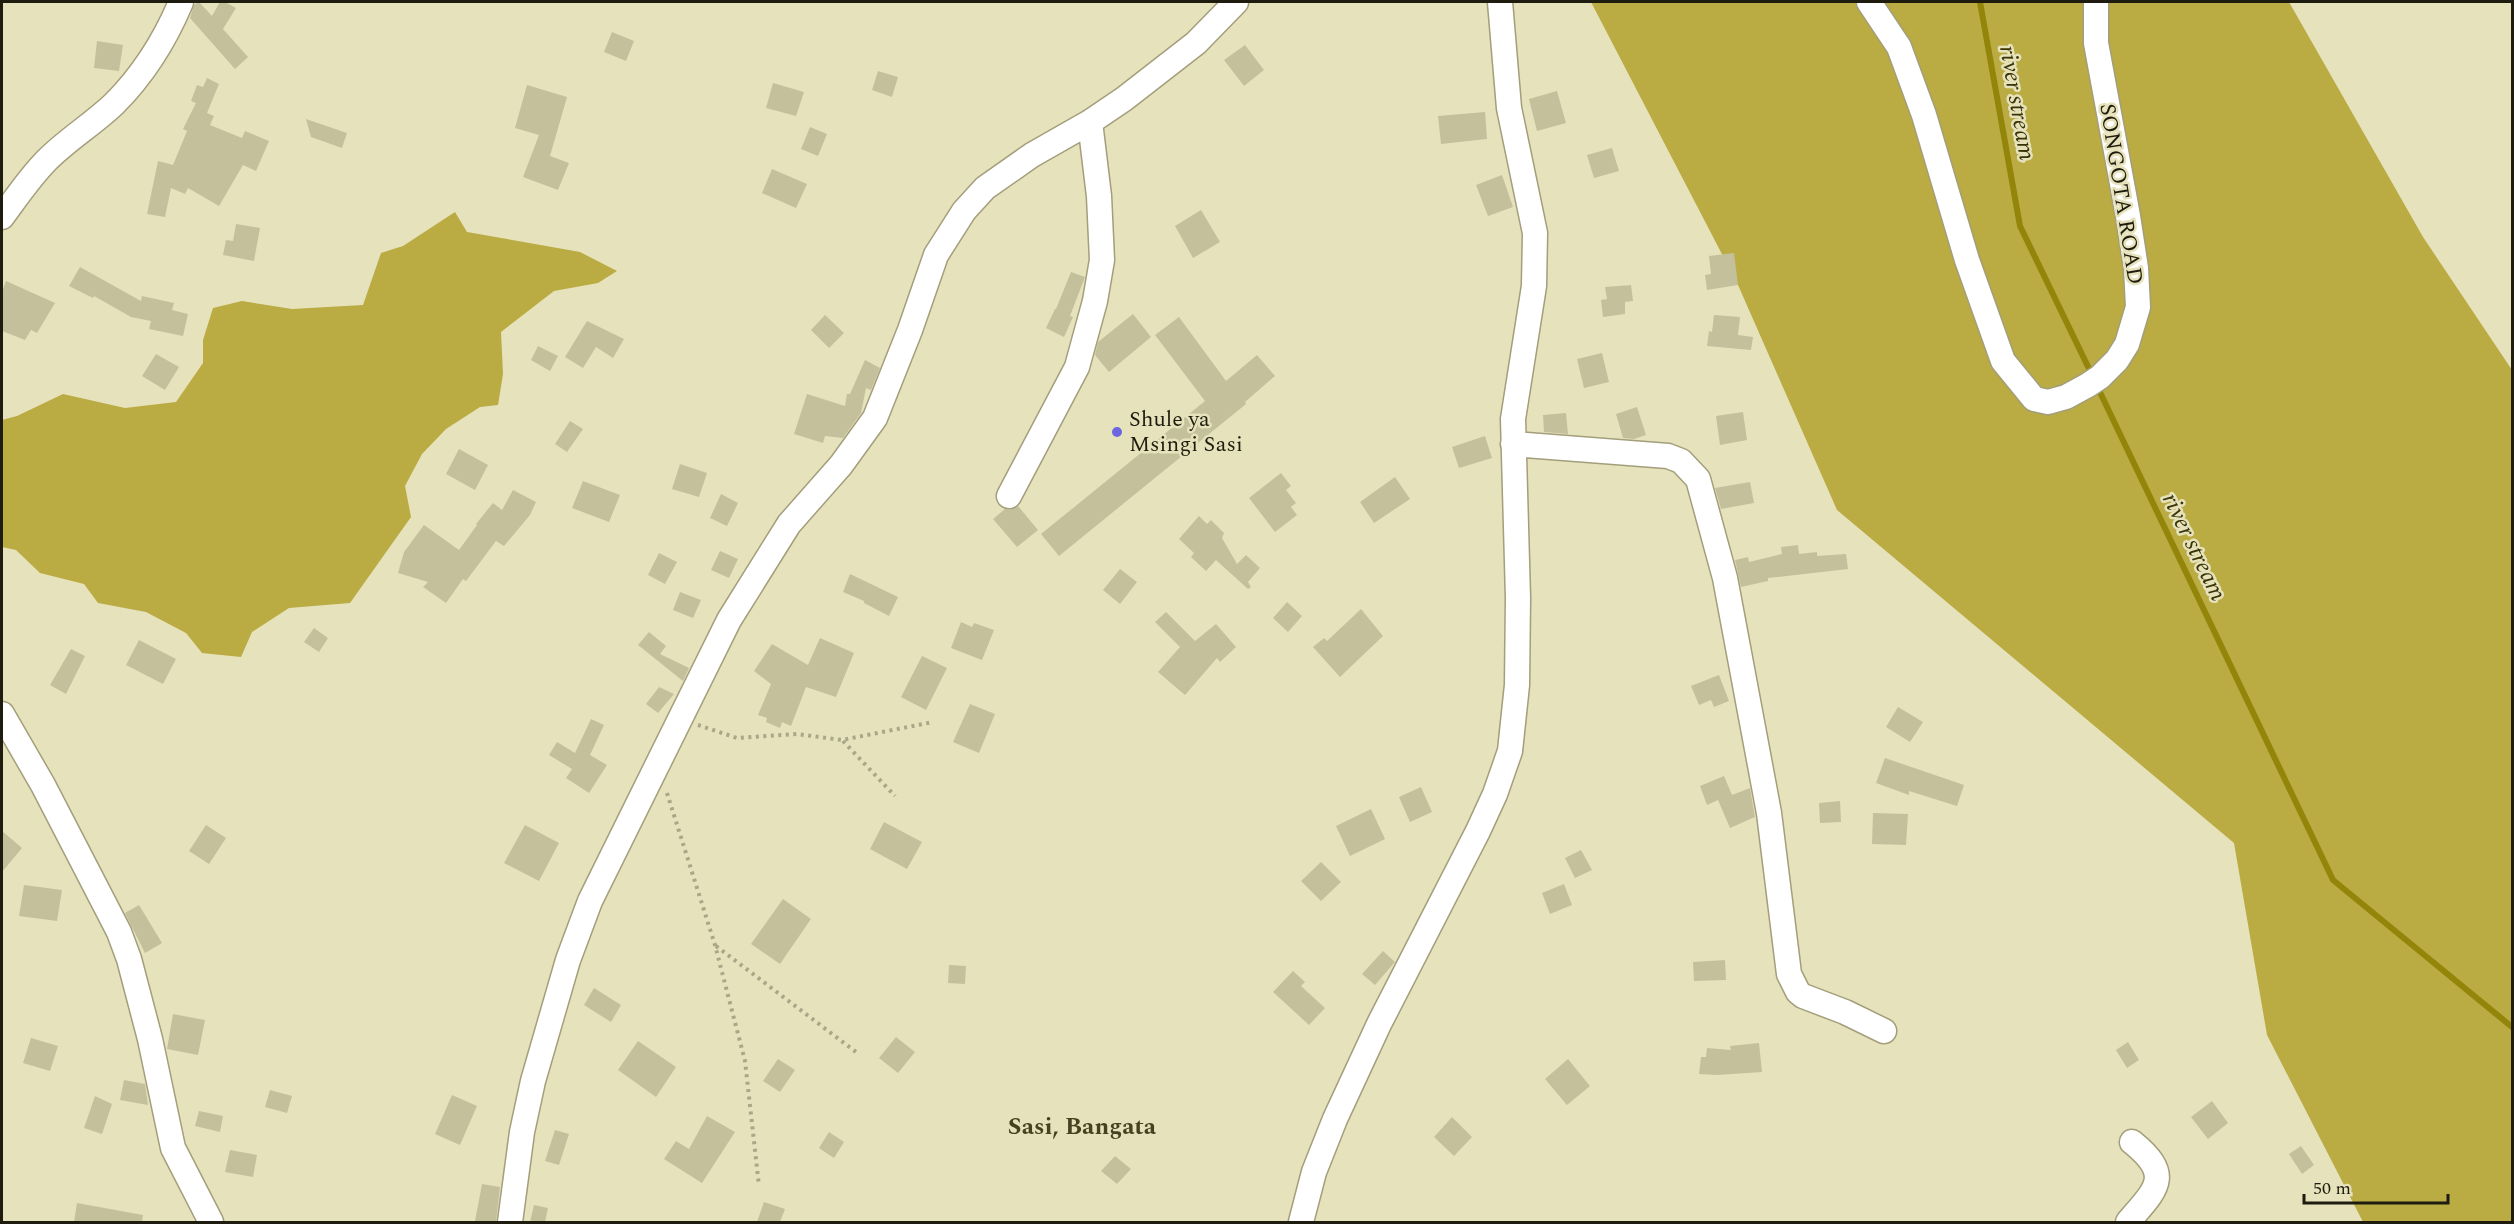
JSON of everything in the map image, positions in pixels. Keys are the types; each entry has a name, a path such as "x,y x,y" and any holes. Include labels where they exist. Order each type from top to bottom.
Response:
{"street":[{"path":"2,217 46,162 112,105 140,76 158,48 181,2"},
{"path":"510,1222 522,1132 533,1081 568,960 590,901 729,620 789,524 841,465 875,418 910,330 936,255 964,211 986,188 1032,155 1090,122 1196,43 1236,2"},
{"path":"1301,1222 1314,1172 1335,1119 1378,1024 1478,831 1495,794 1510,751 1518,663 1513,419 1534,286 1535,233 1509,108 1500,2"},
{"name":"SONGOTA ROAD","path":"1869,2 1899,47 1923,115 1967,260 2003,361 2034,399 2048,402 2066,397 2094,381 2117,360 2127,344 2138,307 2136,268 2096,43 2096,2"},
{"path":"1009,496 1077,367 1095,301 1102,260 1099,196 1090,122"},
{"path":"1513,444 1668,456 1681,461 1698,479 1725,578 1759,755 1769,813 1789,974 1794,987 1803,996 1845,1012 1884,1031"},
{"path":"2,714 43,785 119,932 129,959 150,1039 173,1148 211,1222"},
{"path":"2128,1222 2154,1192 2157,1184 2152,1162 2132,1142"}],"path":[{"path":"681,718 737,738 797,734 842,740 933,722"},
{"path":"842,740 895,796"},
{"path":"660,760 669,802 715,945 745,1061 759,1186"},
{"path":"715,945 856,1052"}],"shaded area":[{"path":"1591,2 2289,2 2423,237 2512,370 2512,1222 2363,1222 2267,1035 2234,843 1837,510 1738,285"},
{"path":"455,212 467,232 580,252 617,271 598,283 554,291 501,332 503,374 498,405 480,407 446,429 422,454 405,486 411,517 350,603 289,608 252,632 241,657 202,653 186,633 146,612 98,603 84,584 40,573 16,550 2,547 2,420 17,416 63,394 125,408 176,402 203,363 203,340 213,308 242,301 292,309 363,305 381,253 403,246"}],"building":[{"path":"199,2 212,16 220,2 236,8 223,29 248,57 235,69 190,18 194,5"},
{"path":"612,32 634,41 626,61 604,52"},
{"path":"97,41 123,45 119,71 94,68"},
{"path":"1245,45 1264,70 1244,86 1224,60"},
{"path":"878,71 898,77 892,97 872,90"},
{"path":"207,78 219,84 207,113 214,116 210,125 242,138 245,131 269,141 256,171 243,165 219,206 188,188 185,194 171,188 165,217 147,214 158,161 173,165 187,131 183,129 196,103 191,101 197,85 203,87"},
{"path":"773,83 804,92 796,116 766,108"},
{"path":"527,85 567,97 550,156 569,163 558,190 523,177 539,135 515,128"},
{"path":"1557,91 1566,123 1537,131 1529,99"},
{"path":"1485,112 1487,139 1441,144 1438,116"},
{"path":"306,119 347,133 342,148 311,137"},
{"path":"810,127 827,134 818,156 801,149"},
{"path":"1612,148 1619,171 1594,178 1587,155"},
{"path":"772,169 807,184 796,208 762,193"},
{"path":"1502,175 1513,207 1488,216 1476,185"},
{"path":"1201,210 1220,242 1193,258 1175,226"},
{"path":"236,224 260,228 254,261 223,255 226,240 233,241"},
{"path":"1734,253 1738,285 1707,290 1705,275 1711,274 1709,256"},
{"path":"80,267 141,301 142,296 174,303 172,310 188,314 183,336 149,329 151,321 131,317 94,296 93,298 69,286"},
{"path":"1071,272 1085,277 1070,316 1073,317 1064,337 1046,328"},
{"path":"6,281 55,303 37,333 31,330 25,340 2,331 2,292"},
{"path":"1631,285 1633,301 1625,302 1625,314 1603,317 1601,300 1607,299 1605,287"},
{"path":"1133,314 1151,337 1109,372 1095,355 1098,342"},
{"path":"825,315 844,333 829,348 811,330"},
{"path":"1714,315 1740,317 1738,335 1753,337 1751,350 1707,346"},
{"path":"1179,317 1226,381 1257,355 1275,376 1245,402 1246,404 1059,556 1041,534 1205,401 1155,335"},
{"path":"587,321 624,339 613,358 596,347 583,368 565,357"},
{"path":"538,346 558,356 550,371 531,360"},
{"path":"1602,353 1609,382 1584,388 1577,359"},
{"path":"156,354 179,367 165,390 142,376"},
{"path":"865,360 880,368 871,390 866,388 861,413 843,438 825,436 823,443 794,434 807,394 845,406 847,394 850,394"},
{"path":"1637,407 1646,435 1634,439 1623,438 1616,414"},
{"path":"1743,412 1747,440 1720,445 1716,416"},
{"path":"1566,413 1568,434 1544,432 1543,415"},
{"path":"570,421 583,429 567,452 555,444"},
{"path":"1485,436 1492,458 1459,468 1452,447"},
{"path":"459,449 488,465 475,490 446,474"},
{"path":"680,464 707,473 699,497 672,489"},
{"path":"1281,473 1291,486 1286,490 1296,503 1291,507 1297,515 1275,532 1249,498"},
{"path":"1395,477 1410,499 1374,523 1360,502"},
{"path":"583,481 620,495 609,522 572,508"},
{"path":"1750,482 1754,503 1721,509 1715,488"},
{"path":"513,490 536,502 530,515 504,546 496,541 466,581 463,579 446,603 423,587 428,582 398,573 404,552 424,525 459,550 493,503 502,510"},
{"path":"721,494 738,503 727,526 710,518"},
{"path":"1018,506 1038,530 1017,547 993,519 1005,509 1010,510"},
{"path":"1199,516 1207,524 1211,520 1224,533 1222,538 1237,564 1246,555 1260,568 1248,582 1251,587 1248,589 1216,560 1206,571 1191,557 1194,553 1179,539"},
{"path":"1798,545 1799,554 1817,552 1817,556 1846,554 1848,569 1768,578 1768,581 1741,587 1735,560 1748,557 1749,562 1782,554 1781,547"},
{"path":"720,551 738,559 729,578 711,570"},
{"path":"659,553 677,562 665,584 648,575"},
{"path":"1120,569 1137,582 1120,604 1103,590"},
{"path":"850,574 898,597 889,616 843,592"},
{"path":"680,592 701,600 693,618 673,610"},
{"path":"1287,602 1302,616 1288,632 1273,618"},
{"path":"1361,609 1383,636 1340,677 1313,647 1324,638 1327,641"},
{"path":"1166,612 1195,641 1216,624 1236,647 1220,662 1217,658 1185,695 1158,672 1180,647 1155,622"},
{"path":"961,622 972,627 974,623 994,630 982,660 951,648"},
{"path":"314,628 328,638 319,652 304,642"},
{"path":"649,632 666,646 660,654 689,668 683,681 638,645"},
{"path":"820,638 854,653 836,697 806,687 791,726 782,722 780,728 766,722 767,718 758,715 771,684 754,671 772,644 808,665"},
{"path":"139,640 176,659 163,684 126,665"},
{"path":"71,649 85,656 66,694 50,685"},
{"path":"922,656 947,668 926,710 901,697"},
{"path":"1719,675 1729,701 1714,707 1711,700 1699,705 1691,686"},
{"path":"659,687 674,694 658,713 646,704"},
{"path":"970,704 995,714 979,753 953,742"},
{"path":"1898,707 1923,722 1910,742 1886,727"},
{"path":"591,719 604,725 590,755 607,765 589,793 566,778 572,769 549,755 557,742 575,753"},
{"path":"1885,758 1964,785 1957,806 1909,791 1909,795 1876,783"},
{"path":"1724,776 1732,795 1750,788 1755,817 1730,828 1718,800 1707,805 1700,786"},
{"path":"1421,787 1432,812 1410,822 1399,797"},
{"path":"1840,801 1841,822 1820,823 1819,803"},
{"path":"1371,809 1385,839 1350,856 1336,826"},
{"path":"1873,813 1908,814 1906,845 1872,844"},
{"path":"884,822 922,842 907,869 870,849"},
{"path":"206,825 226,838 209,864 189,851"},
{"path":"525,825 559,843 539,881 504,863"},
{"path":"2,831 22,848 2,872"},
{"path":"1581,850 1592,870 1575,878 1565,858"},
{"path":"1321,862 1341,882 1321,901 1301,881"},
{"path":"1564,884 1572,905 1550,914 1542,893"},
{"path":"24,885 62,890 57,921 19,916"},
{"path":"783,899 811,919 780,964 751,944"},
{"path":"139,905 162,943 145,953 125,913"},
{"path":"1383,951 1395,962 1375,985 1362,974"},
{"path":"1725,960 1726,980 1694,981 1693,962"},
{"path":"949,965 966,966 965,984 948,983"},
{"path":"1293,971 1305,982 1301,986 1325,1008 1309,1025 1273,992"},
{"path":"594,988 621,1005 611,1022 584,1005"},
{"path":"173,1014 205,1020 198,1055 167,1049"},
{"path":"896,1037 915,1052 898,1073 879,1058"},
{"path":"31,1038 58,1046 50,1071 23,1063"},
{"path":"638,1041 676,1067 656,1097 618,1070"},
{"path":"2128,1042 2139,1060 2127,1068 2116,1050"},
{"path":"1759,1043 1762,1072 1699,1074 1701,1057 1706,1057 1707,1048 1731,1050 1730,1046"},
{"path":"778,1059 795,1070 780,1092 763,1081"},
{"path":"1568,1059 1590,1086 1567,1105 1545,1079"},
{"path":"124,1080 145,1084 148,1105 120,1100"},
{"path":"270,1090 292,1096 287,1113 265,1107"},
{"path":"452,1095 477,1106 460,1145 435,1134"},
{"path":"95,1096 112,1104 102,1134 84,1128"},
{"path":"2212,1101 2228,1123 2208,1139 2191,1117"},
{"path":"199,1111 223,1116 220,1132 195,1126"},
{"path":"707,1116 735,1132 702,1183 664,1159 676,1141 689,1149"},
{"path":"1452,1117 1472,1137 1454,1156 1434,1137"},
{"path":"555,1130 569,1134 559,1165 545,1161"},
{"path":"829,1132 844,1142 834,1158 819,1148"},
{"path":"2301,1146 2314,1165 2302,1174 2289,1154"},
{"path":"230,1150 257,1155 253,1177 225,1172"},
{"path":"1115,1156 1131,1169 1117,1184 1101,1171"},
{"path":"482,1184 500,1187 496,1222 475,1221"},
{"path":"764,1202 785,1209 780,1222 757,1222"},
{"path":"77,1203 143,1215 142,1222 74,1222"},
{"path":"534,1205 548,1208 545,1222 530,1222"}],"waterway":[{"name":"river stream","path":"1980,2 2020,226 2093,377"},
{"name":"river stream","path":"2097,386 2333,880 2512,1027"}],"place":[{"name":"Shule ya Msingi Sasi","path":"1117,432"}],"district":[{"name":"Sasi, Bangata","path":"1082,1127"}]}
